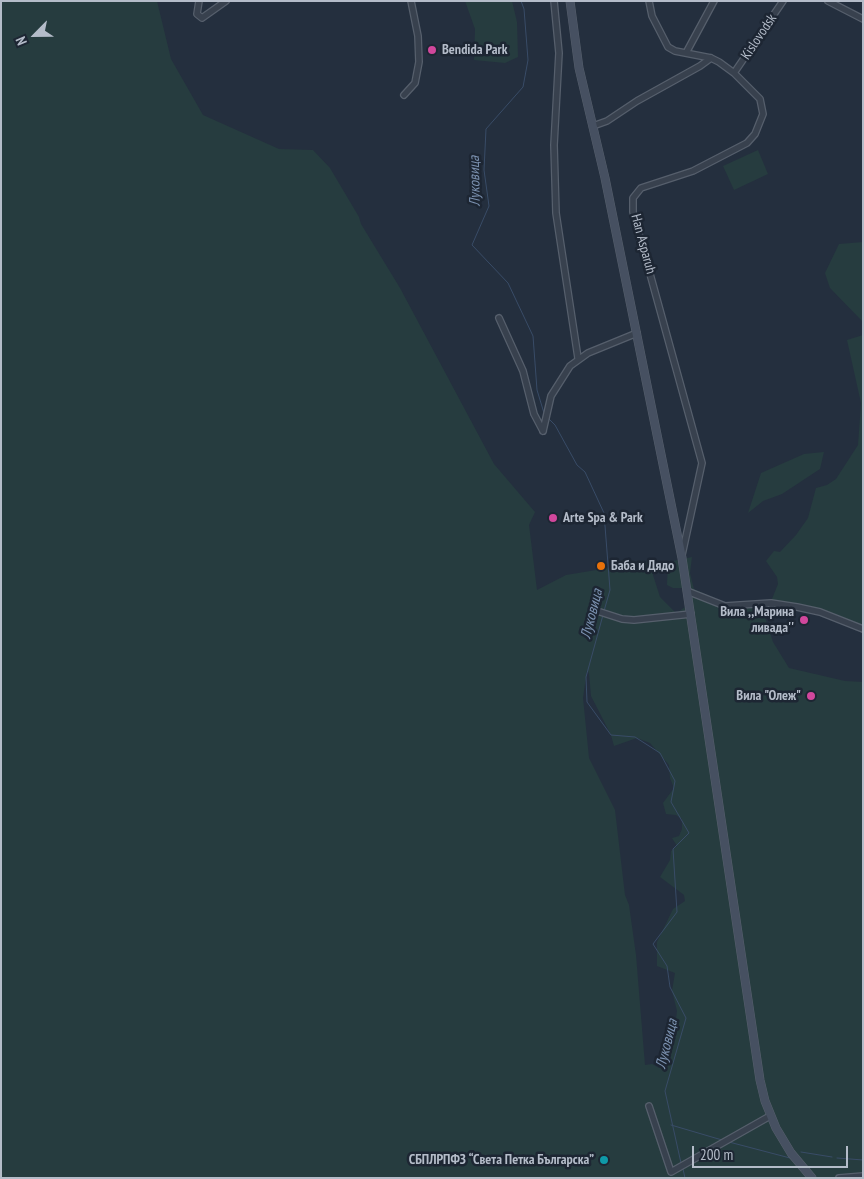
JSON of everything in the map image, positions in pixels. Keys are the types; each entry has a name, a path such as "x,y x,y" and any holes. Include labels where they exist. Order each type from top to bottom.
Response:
{"main road":[{"path":"570,1 579,68 637,333 682,558 760,1080 770,1116 782,1140 812,1178"}],"street":[{"path":"199,1 197,14 199,17 207,16 226,1"},
{"path":"404,96 414,83 419,62 418,36 410,1"},
{"path":"554,1 559,52 554,145 556,213 578,358"},
{"name":"Han Asparuh","path":"649,1 652,16 668,47 711,58 734,73 760,99 763,106 763,114 755,134 747,143 692,171 641,188 633,198 632,204 702,463 682,558"},
{"path":"686,53 714,1"},
{"name":"Kislovodsk","path":"734,73 783,1"},
{"path":"828,1 844,4 863,19"},
{"path":"593,126 607,121 637,101 711,58"},
{"path":"499,318 523,371 534,414 543,431 551,396 578,358 637,333"},
{"path":"687,591 725,606 771,603 797,607 820,612 863,629"},
{"path":"596,611 634,620 691,614"},
{"path":"649,1106 671,1172 770,1116"},
{"path":"840,1178 863,1176"}],"green space":[{"path":"1,1 157,1 171,59 203,115 279,149 313,150 330,168 400,288 494,464 535,512 529,525 537,590 566,575 651,561 660,597 675,612 678,612 685,607 687,599 682,588 673,588 667,585 668,562 692,557 690,573 694,589 730,605 772,599 778,584 777,577 766,561 774,551 780,552 796,535 808,518 816,488 827,485 836,479 858,445 861,403 847,340 863,335 863,630 825,615 773,605 762,608 773,642 789,668 845,681 863,682 863,1178 1,1178","holes":["587,670 589,673 591,696 611,735 614,746 637,738 650,743 669,765 670,778 674,788 663,803 666,814 676,815 682,819 682,829 679,836 672,838 677,846 671,851 670,860 660,877 684,895 685,901 673,909 657,942 657,966 675,973 672,991 677,1011 673,1043 668,1043 663,1050 669,1060 659,1068 652,1064 645,1065 636,955 629,905 625,895 615,810 589,758 583,698"]},
{"path":"465,1 512,1 517,22 518,57 505,63 474,60 475,29"},
{"path":"758,150 768,174 734,190 723,166"},
{"path":"863,242 863,322 830,288 825,273 839,244"},
{"path":"824,452 820,469 782,494 763,501 748,513 761,473 804,454"}],"waterway":[{"name":"Луковица","path":"521,1 524,9 528,60 523,87 486,129 484,170 489,206 472,245 508,283 533,336 537,390 544,413"},
{"name":"Луковица","path":"548,418 555,425 577,465 585,472 604,513 610,590 604,611"},
{"name":"Луковица","path":"603,615 586,677 587,702 611,735 635,737 660,753 675,781 671,802 689,833 673,849 677,912 653,944 667,966 670,987 686,1018 665,1091 681,1163"},
{"path":"671,1125 722,1140"},
{"path":"729,1142 790,1158"},
{"path":"801,1152 832,1157"},
{"path":"837,1158 863,1160"},
{"name":"Луковица","path":"683,1169 685,1178"}],"place":[{"name":"Bendida Park","path":"432,50"},
{"name":"Arte Spa & Park","path":"553,518"},
{"name":"Баба и Дядо","path":"601,566"},
{"name":"Вила ,,Марина ливада''","path":"804,620"},
{"name":"Вила \"Олеж\"","path":"811,696"},
{"name":"СБПЛРПФЗ “Света Петка Българска”","path":"604,1160"}]}
